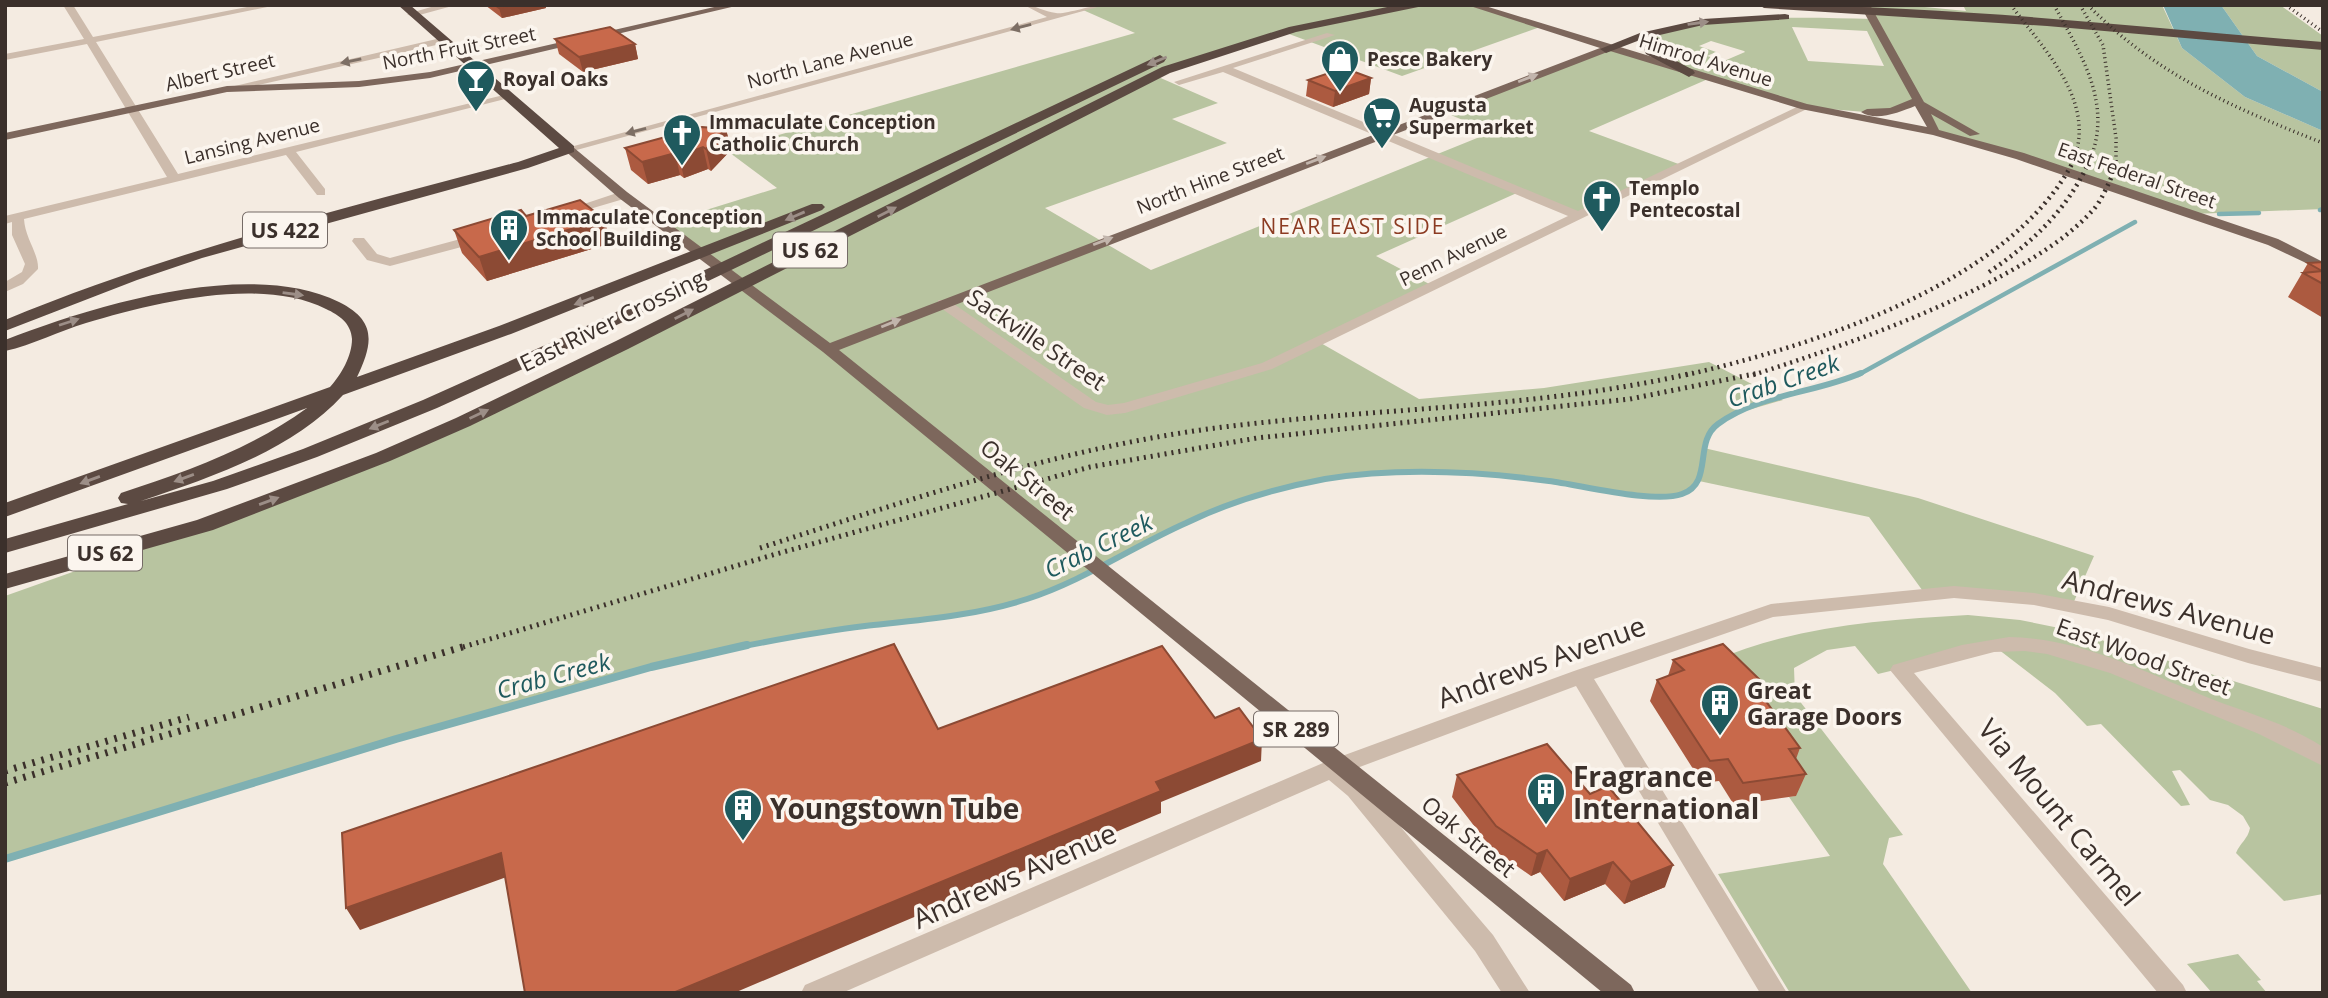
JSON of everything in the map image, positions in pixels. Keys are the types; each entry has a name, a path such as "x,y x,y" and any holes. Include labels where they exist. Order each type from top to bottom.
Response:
{"highway":[{"name":"East River Crossing","path":"5,546 220,485 417,410 567,342 1133,70 1225,36 1296,18 1364,5"},
{"name":"East River Crossing","path":"5,582 205,525 383,457 505,402 1166,70 1215,51 1309,23 1423,5"},
{"path":"1765,5 1826,13 2005,20 2323,46"},
{"path":"1871,5 2183,26 2323,40"},
{"path":"1903,5 1963,11"},
{"name":"Oak Street","path":"407,9 569,149"},
{"path":"1606,49 1682,25 1726,19 1826,13"},
{"path":"1644,36 1650,51 1689,73"},
{"path":"5,510 391,372 718,248 1039,115"},
{"name":"US 422","path":"5,313 94,277 164,254 490,166 569,149"},
{"name":"US 422","path":"5,326 79,294 160,266 523,165 569,149"},
{"path":"5,346 51,328 116,308 177,296 252,290 302,295 337,306 355,321 361,331 361,346 352,371 332,397 290,429 213,467 141,494 5,538"},
{"path":"5,596 205,525"}],"main road":[{"name":"North Fruit Street","path":"227,89 380,82 472,66 736,5"},
{"name":"Himrod Avenue","path":"1471,5 1606,49 1805,107 1935,132"},
{"path":"1865,5 1935,132"},
{"name":"North Hine Street","path":"828,349 1606,49"},
{"name":"Albert Street","path":"5,136 227,89"},
{"path":"1805,107 1882,112 1900,109 1917,101"},
{"path":"1917,101 1953,124 2020,156"},
{"name":"East Federal Street","path":"1935,132 2020,156 2273,242 2323,267"},
{"name":"Oak Street","path":"569,149 623,195 828,349 1622,993"}],"street":[{"path":"68,5 175,179"},
{"path":"5,57 273,5"},
{"path":"407,9 452,5"},
{"path":"1028,5 1056,17"},
{"name":"North Lane Avenue","path":"569,149 1101,5"},
{"path":"1179,82 1330,35"},
{"name":"Albert Street","path":"227,89 441,41"},
{"path":"1223,68 1578,216"},
{"name":"Lansing Avenue","path":"12,219 508,97"},
{"name":"Penn Avenue","path":"1107,410 1173,395 1260,369 1805,107"},
{"path":"288,150 321,192"},
{"path":"553,216 623,195"},
{"path":"9,286 32,265 33,259 12,219"},
{"path":"359,241 378,261 405,260 491,234"},
{"name":"Sackville Street","path":"943,303 1090,405 1107,410"},
{"name":"Andrews Avenue","path":"814,993 1331,769 1753,615 1811,605 1954,592 2034,599 2109,614 2248,656 2323,675"},
{"name":"East Wood Street","path":"1900,670 2004,643 2048,648 2113,668 2270,729 2302,744 2323,758"},
{"name":"Via Mount Carmel","path":"1900,670 2174,993"},
{"path":"1581,676 1773,993"},
{"path":"1331,769 1356,790 1484,943 1517,993"}],"green space":[{"path":"1101,5 1471,5 1540,27 1402,76 1281,31 1156,76 1218,103 1172,119 1227,143 1045,208 1151,270 1492,132 1441,111 1606,49 1685,72 1654,53 1644,35 1672,28 1729,21 1786,18 1872,19 1865,5 1904,5 1966,11 1963,5 2162,5 2182,48 2245,97 2323,131 2323,209 2193,214 1935,132 1917,101 1900,109 1865,112 1805,107 1708,79 1589,131 1684,166 1579,216 1519,192 1376,256 1433,286 1319,342 1419,399 1544,388 1709,362 1783,400 1738,413 1714,427 1704,448 1918,498 2094,556 2072,606 1925,594 1869,517 1699,481 1684,494 1663,498 1492,475 1381,473 1326,479 1270,491 1212,511 1082,576 1028,599 949,617 800,635 673,662 335,756 5,859 5,596 205,525 383,457 744,284 661,224 777,188 726,150 1135,33 1083,10","holes":["1792,27 1867,31 1884,66 1808,61","1711,41 1744,51 1745,52 1724,61 1707,56 1716,52 1699,46"]},
{"path":"2221,5 2280,5 2323,36 2323,92 2257,56"},
{"path":"1968,615 2020,620 2069,630 2323,709 2323,894 2284,901 2236,853 2250,828 2243,816 2228,805 2210,800 2180,770 2172,771 2190,805 2181,806 2101,724 2087,726 2055,693 1994,646 1878,674 1855,646 1827,650 1794,668 1795,695 1903,835 1889,838 1883,864 1972,993 1790,993 1718,874 1830,856 1789,797 1795,796 1711,662 1774,640 1837,627"},
{"path":"2238,954 2261,980 2257,981 2267,993 2212,993 2187,964"}],"water":[{"path":"2163,5 2221,5 2257,56 2323,92 2323,131 2245,97 2182,48"}],"building":[{"path":"610,27 635,44 579,57 555,39"},
{"path":"1344,68 1371,78 1335,91 1308,80"},
{"path":"702,127 726,129 706,149 703,147 679,156 675,153 642,162 625,148"},
{"path":"580,200 604,219 479,257 454,230 521,210 526,216"},
{"path":"2323,262 2323,284 2303,273 2322,271 2308,263"},
{"name":"Youngstown Tube","path":"894,644 938,729 1162,646 1215,718 1239,708 1262,739 1156,782 1161,791 673,993 525,993 501,853 346,908 342,833"},
{"name":"Great Garage Doors","path":"1723,644 1760,680 1752,682 1800,748 1789,749 1806,774 1743,783 1728,759 1710,761 1657,680 1684,670 1673,660"},
{"name":"Fragrance International","path":"1547,744 1590,794 1608,786 1673,865 1631,882 1613,862 1570,879 1547,850 1537,854 1496,826 1457,775"}],"waterway":[{"name":"Crab Creek","path":"2219,214 2259,213"},
{"name":"Crab Creek","path":"1858,375 2135,222"},
{"name":"Crab Creek","path":"739,647 833,630 947,617 1007,605 1068,583 1202,515 1271,491 1325,479 1381,473 1465,473 1549,481 1654,497 1682,494 1692,489 1698,481 1706,441 1718,424 1751,406 1861,373"},
{"name":"Crab Creek","path":"5,859 396,739 651,667 747,645"}],"railway":[{"path":"2011,5 2052,59 2073,99 2078,120 2078,141 2072,163"},
{"path":"2054,5 2084,62 2096,101 2098,122 2088,164"},
{"path":"1759,373 1904,321 1992,281 2059,241 2093,210 2116,168 2116,138 2103,45 2080,5"},
{"path":"2088,5 2114,30 2169,70 2258,117 2323,143"},
{"path":"2286,5 2323,32"},
{"path":"1686,375 1790,347 1847,327 1902,304 1955,276 2003,243 2043,205 2072,163"},
{"path":"1989,272 2047,224 2070,195 2088,164"},
{"path":"760,548 975,480 1138,440 1256,423 1569,395 1693,373"},
{"path":"463,647 776,554 1090,467 1257,438 1630,399 1759,373"},
{"path":"1753,375 1759,373"},
{"path":"5,783 469,645"},
{"path":"5,771 189,717"}],"place":[{"name":"Pesce Bakery","path":"1340,93"},
{"name":"Royal Oaks","path":"476,113"},
{"name":"Augusta Supermarket","path":"1382,150"},
{"name":"Immaculate Conception Catholic Church","path":"682,167"},
{"name":"Templo Pentecostal","path":"1602,233"},
{"name":"Immaculate Conception School Building","path":"509,262"},
{"name":"Great Garage Doors","path":"1720,737"},
{"name":"Fragrance International","path":"1546,826"},
{"name":"Youngstown Tube","path":"743,842"}],"district":[{"name":"NEAR EAST SIDE","path":"1353,226"}]}
